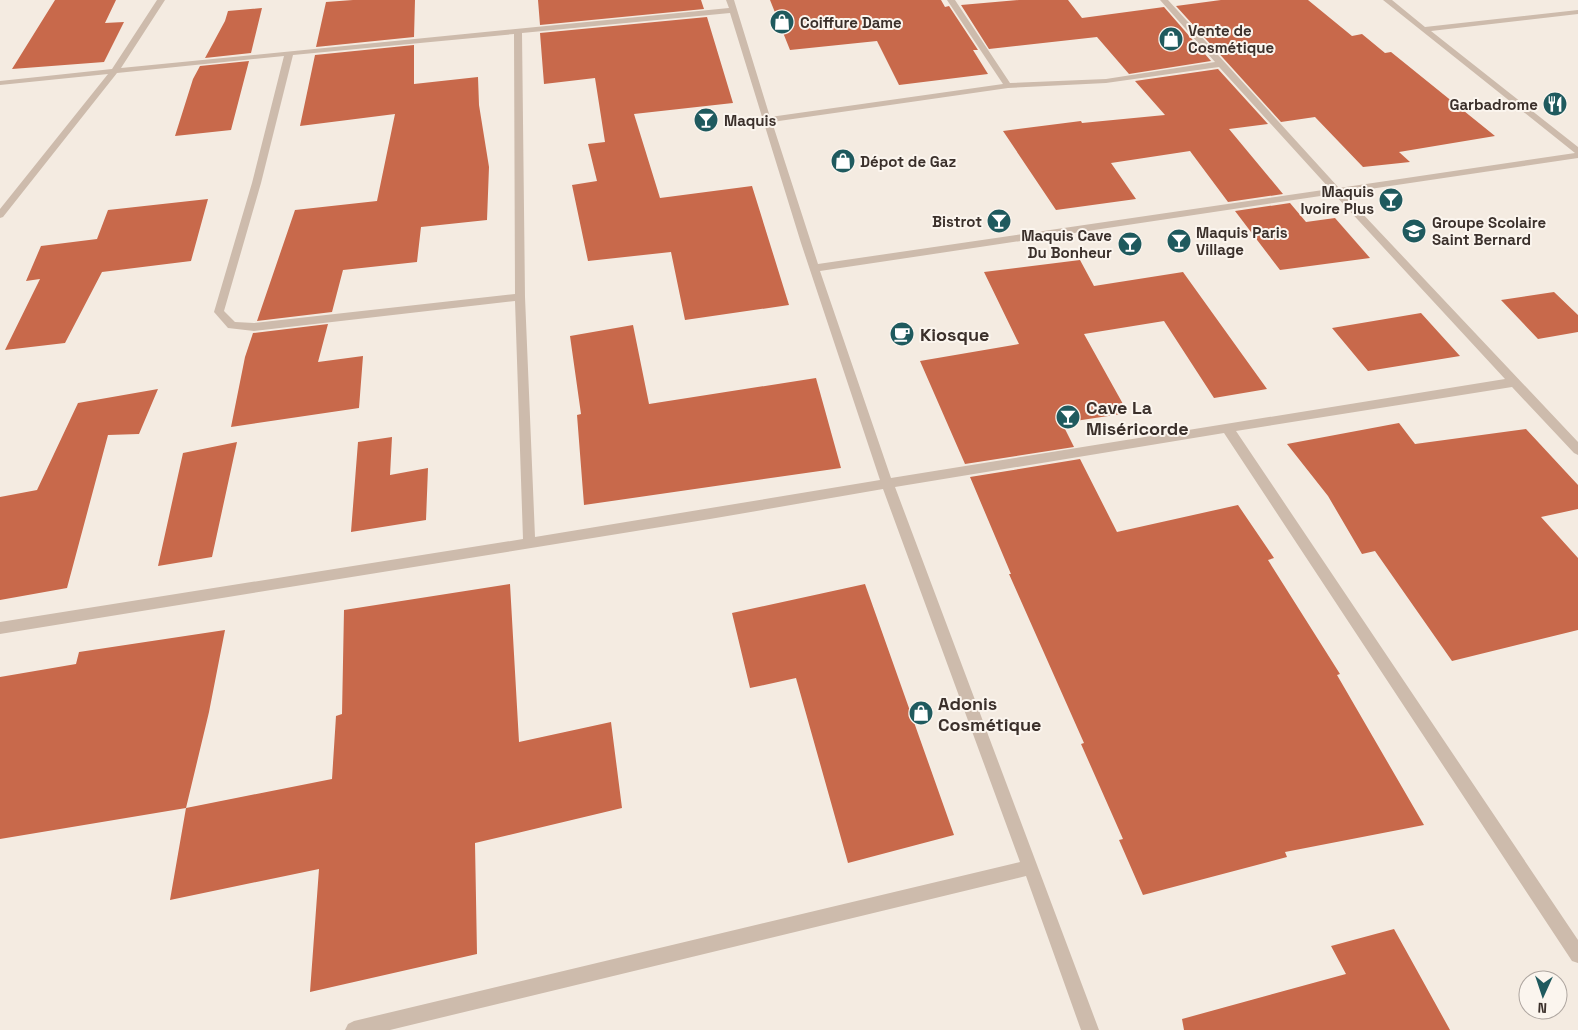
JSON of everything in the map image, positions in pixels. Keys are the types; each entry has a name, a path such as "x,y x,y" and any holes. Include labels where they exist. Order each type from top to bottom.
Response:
{"street":[{"path":"0,215 115,71 161,0"},
{"path":"951,0 1008,86"},
{"path":"1164,0 1334,190 1404,261 1578,450"},
{"path":"1387,0 1578,151"},
{"path":"0,83 289,53 518,32 732,5 815,268 888,483 1090,1030"},
{"path":"1425,29 1578,12"},
{"path":"518,32 520,297 529,542"},
{"path":"289,53 246,224 219,312 232,325 254,327 520,297"},
{"path":"768,120 1008,86 1106,81 1220,64"},
{"path":"815,268 1578,155"},
{"path":"0,628 1515,382"},
{"path":"1227,428 1578,955"},
{"path":"354,1030 1031,867"}],"building":[{"path":"55,0 116,0 105,23 124,22 104,62 12,69"},
{"path":"415,0 414,37 316,47 326,2"},
{"path":"538,0 701,0 704,9 540,25"},
{"path":"770,0 941,0 945,7 949,6 978,50 973,50 988,74 899,85 877,41 790,50"},
{"path":"1019,0 1068,0 1082,18 1164,7 1211,61 1129,74 1097,37 989,49 961,5"},
{"path":"1221,0 1308,0 1352,36 1362,34 1385,53 1391,52 1495,136 1399,152 1410,162 1363,167 1315,117 1281,122 1176,6"},
{"path":"262,8 251,53 205,58 225,21 228,11"},
{"path":"707,17 733,103 634,114 660,198 752,186 789,305 685,320 671,252 588,261 572,185 597,181 588,144 605,142 595,78 544,84 540,33"},
{"path":"414,45 414,84 478,77 479,105 489,167 487,220 421,227 417,262 343,270 332,312 257,321 295,210 377,201 395,114 300,126 315,55"},
{"path":"249,61 231,130 175,136 193,79 200,66"},
{"path":"1218,69 1268,124 1229,129 1283,194 1228,202 1190,151 1111,163 1136,199 1056,210 1003,131 1081,121 1082,123 1165,115 1135,81"},
{"path":"208,199 191,261 102,272 65,343 5,350 40,279 26,281 41,246 97,239 108,210"},
{"path":"1290,203 1306,222 1335,218 1370,258 1280,270 1235,211"},
{"path":"1080,260 1094,286 1183,272 1267,389 1214,398 1164,321 1084,334 1128,413 1062,423 1074,447 965,464 920,361 1019,344 984,272"},
{"path":"1554,292 1578,315 1578,332 1538,339 1501,300"},
{"path":"1421,313 1460,356 1368,371 1332,328"},
{"path":"328,324 318,362 363,356 359,408 231,427 245,357 253,333"},
{"path":"633,325 649,404 816,378 841,468 584,505 577,415 581,414 570,336"},
{"path":"158,389 139,434 108,435 67,588 0,600 0,497 37,490 78,403"},
{"path":"1399,423 1415,444 1526,429 1578,485 1578,509 1541,517 1578,558 1578,630 1452,661 1375,551 1362,554 1328,496 1287,444"},
{"path":"392,437 390,475 428,468 426,520 351,532 358,442"},
{"path":"237,442 212,557 158,566 183,453"},
{"path":"1080,459 1117,532 1238,505 1274,558 1268,560 1340,674 1337,675 1424,825 1285,852 1287,857 1143,895 1119,840 1123,839 1081,744 1084,743 1009,574 1011,574 970,477"},
{"path":"510,584 519,742 611,722 622,808 475,843 477,954 310,992 319,869 170,900 186,808 332,779 336,716 342,714 344,610"},
{"path":"865,584 954,835 848,863 796,678 750,688 732,613"},
{"path":"225,630 209,712 186,808 0,839 0,677 76,664 79,652"},
{"path":"1394,929 1450,1030 1184,1030 1182,1019 1346,974 1331,946"}],"place":[{"name":"Coiffure Dame","path":"782,22"},
{"name":"Vente de Cosmétique","path":"1171,39"},
{"name":"Garbadrome","path":"1555,104"},
{"name":"Maquis","path":"706,120"},
{"name":"Dépot de Gaz","path":"843,161"},
{"name":"Maquis Ivoire Plus","path":"1391,200"},
{"name":"Bistrot","path":"999,221"},
{"name":"Groupe Scolaire Saint Bernard","path":"1414,231"},
{"name":"Maquis Paris Village","path":"1179,241"},
{"name":"Maquis Cave Du Bonheur","path":"1130,244"},
{"name":"Kiosque","path":"902,334"},
{"name":"Cave La Miséricorde","path":"1068,417"},
{"name":"Adonis Cosmétique","path":"921,713"}]}
